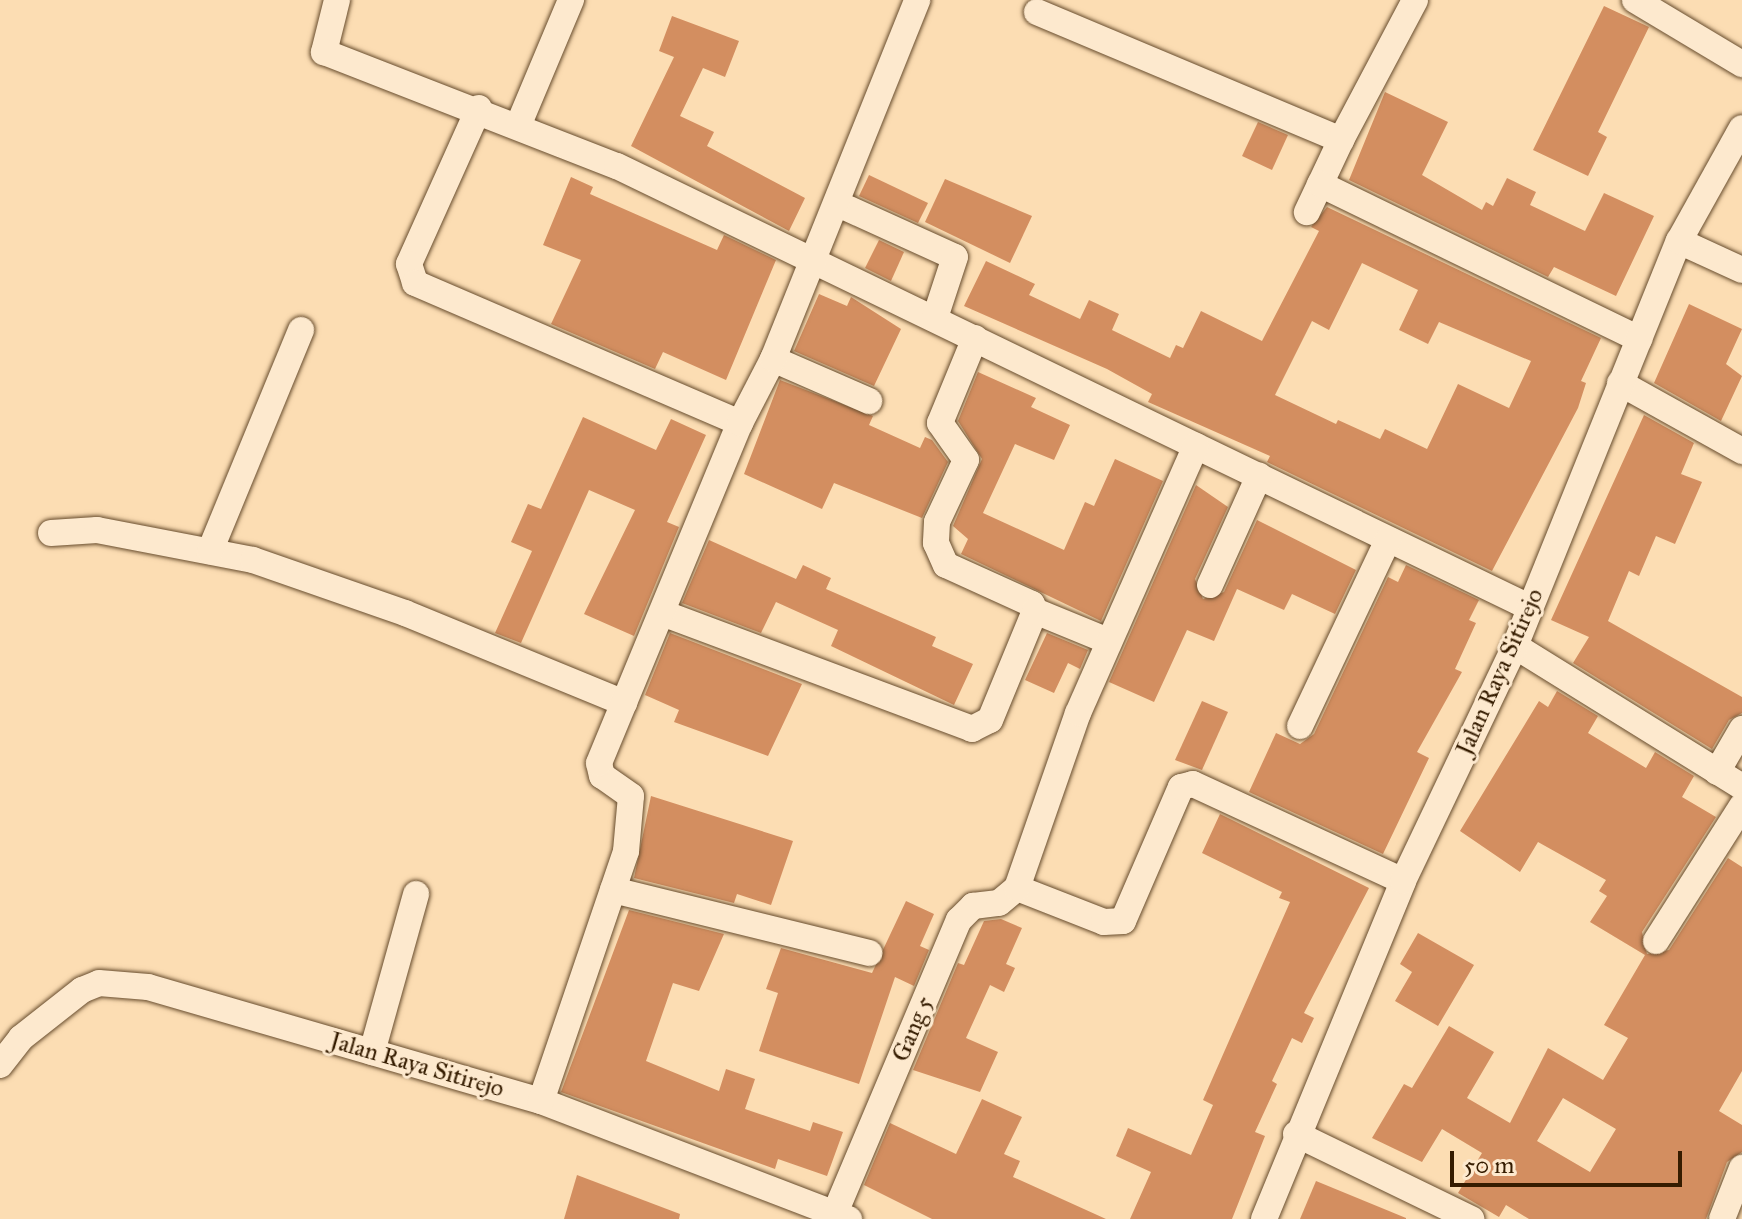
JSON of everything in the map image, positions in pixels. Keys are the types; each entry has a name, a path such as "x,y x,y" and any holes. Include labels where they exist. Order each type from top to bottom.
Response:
{"street":[{"path":"337,0 324,52 479,108 814,257 1529,607"},
{"path":"518,126 571,0"},
{"path":"541,1101 613,890 632,803 626,790 602,776 599,763 665,614 740,423 773,359 838,204 917,0"},
{"path":"1307,212 1415,0"},
{"path":"1635,0 1742,64"},
{"path":"1037,12 1341,140"},
{"path":"479,108 409,264 415,283 740,423"},
{"name":"Jalan Raya Sitirejo","path":"1264,1219 1296,1134 1403,881 1515,646 1679,241 1742,128"},
{"path":"1320,184 1639,339"},
{"path":"838,204 915,238 957,261 935,318"},
{"path":"1679,241 1742,270"},
{"path":"210,551 301,330"},
{"path":"975,338 940,423 966,460 937,522 936,543 946,565 1032,604 1035,611 1108,641"},
{"path":"773,359 869,401"},
{"path":"1620,383 1742,451"},
{"path":"1196,446 1108,641 1018,883 1104,922 1123,921 1181,787 1193,784 1403,881"},
{"path":"1210,585 1259,476"},
{"path":"51,533 97,530 210,551 405,613 624,703"},
{"path":"1300,726 1388,540"},
{"path":"665,614 972,729 990,720 1035,611"},
{"path":"1515,646 1742,787"},
{"path":"1717,772 1742,729"},
{"path":"1656,941 1742,806"},
{"name":"Gang 5","path":"843,1217 959,920 973,906 999,903 1018,883"},
{"path":"613,890 869,953"},
{"path":"372,1052 416,894"},
{"name":"Jalan Raya Sitirejo","path":"0,1065 63,1002 99,983 170,993 541,1101 843,1217"},
{"path":"1296,1134 1471,1219"},
{"path":"1722,1219 1742,1168"}],"building":[{"path":"1604,6 1649,27 1598,132 1607,137 1588,176 1533,150"},
{"path":"672,16 739,41 725,77 703,68 680,116 714,132 707,146 805,198 789,231 631,146 674,57 659,51"},
{"path":"1385,92 1448,122 1422,175 1482,210 1486,202 1493,206 1507,178 1536,192 1530,205 1585,231 1604,193 1654,216 1616,296 1554,267 1548,277 1349,180"},
{"path":"1258,122 1288,135 1272,170 1242,156"},
{"path":"869,175 928,203 918,223 859,196"},
{"path":"571,177 593,187 590,194 717,250 724,235 776,260 726,380 663,352 655,369 551,324 581,260 543,245"},
{"path":"945,179 1032,216 1010,263 925,222"},
{"path":"1327,207 1601,338 1581,381 1586,383 1578,408 1492,571 1267,462 1270,456 1148,402 1152,394 1107,369 964,306 986,261 1035,284 1029,295 1080,319 1089,300 1119,314 1112,330 1170,358 1176,345 1183,348 1201,311 1262,341 1319,231 1311,227","holes":["1362,263 1418,290 1399,330 1428,344 1439,322 1531,361 1509,408 1458,384 1427,449 1385,429 1380,439 1338,420 1336,424 1275,395 1312,321 1329,330"]},
{"path":"879,240 904,252 891,281 865,268"},
{"path":"819,294 847,306 851,297 901,329 874,386 794,351"},
{"path":"1689,304 1742,329 1726,364 1742,376 1721,421 1654,383"},
{"path":"978,372 1036,398 1031,407 1070,425 1054,460 1015,444 983,513 1064,550 1085,502 1094,506 1115,459 1163,481 1101,621 961,554 968,539 953,526 982,459 958,421"},
{"path":"780,380 873,416 869,425 920,448 925,437 932,440 948,462 922,518 834,483 822,509 744,474"},
{"path":"1644,415 1694,443 1681,474 1702,482 1675,544 1656,536 1639,576 1629,571 1608,621 1742,697 1742,713 1729,720 1712,749 1573,663 1589,637 1551,620"},
{"path":"583,417 656,450 671,419 706,435 667,522 679,527 634,636 584,614 635,510 589,490 521,643 495,633 532,551 511,542 528,504 541,509"},
{"path":"1196,485 1228,507 1195,579 1203,599 1224,592 1257,520 1356,570 1335,614 1292,594 1284,610 1237,589 1214,641 1187,630 1154,702 1109,682"},
{"path":"709,540 796,579 803,565 831,578 826,589 936,637 932,646 973,664 954,705 831,646 838,630 776,602 761,633 682,603"},
{"path":"1406,565 1479,600 1469,620 1476,623 1455,669 1462,672 1417,752 1429,758 1383,854 1249,792 1276,733 1300,744 1314,734 1388,577 1398,582"},
{"path":"670,633 802,684 768,756 674,722 679,710 645,695"},
{"path":"1047,633 1088,650 1080,669 1068,663 1054,693 1025,680"},
{"path":"1557,691 1598,716 1588,733 1646,768 1655,752 1694,776 1682,797 1716,817 1642,932 1647,954 1669,950 1728,858 1742,867 1742,1071 1719,1111 1742,1125 1742,1152 1727,1162 1706,1219 1529,1219 1506,1205 1499,1217 1458,1193 1482,1153 1442,1129 1422,1162 1372,1138 1404,1084 1412,1088 1449,1026 1494,1052 1467,1098 1510,1123 1548,1048 1603,1080 1628,1038 1604,1025 1645,955 1590,922 1607,896 1599,891 1606,880 1538,842 1520,872 1460,831 1539,701 1548,707","holes":["1563,1098 1616,1129 1590,1172 1537,1141"]},
{"path":"1202,701 1228,712 1202,770 1175,760"},
{"path":"651,796 793,841 771,905 737,894 734,903 634,878"},
{"path":"1220,814 1369,888 1304,1013 1314,1018 1302,1043 1292,1038 1272,1081 1277,1084 1255,1132 1265,1136 1232,1219 1130,1219 1151,1172 1116,1156 1128,1128 1191,1155 1213,1105 1203,1100 1290,902 1279,898 1282,892 1202,853"},
{"path":"906,901 934,914 920,946 929,950 914,986 895,977 859,1084 759,1051 778,993 766,989 781,948 872,973"},
{"path":"629,910 724,934 699,991 673,983 646,1061 719,1091 726,1069 755,1079 745,1109 810,1131 813,1122 843,1132 827,1176 778,1159 775,1169 561,1092"},
{"path":"1001,919 1022,928 1006,964 1015,968 1004,992 990,985 966,1038 998,1052 980,1092 913,1070 958,963 964,965 984,921"},
{"path":"1418,933 1474,965 1438,1026 1395,1001 1412,972 1400,964"},
{"path":"982,1099 1022,1117 1004,1154 1020,1161 1013,1177 1106,1219 932,1219 864,1185 890,1123 956,1154"},
{"path":"577,1175 680,1214 679,1219 564,1219"},
{"path":"1316,1181 1406,1218 1406,1219 1300,1219"}]}
